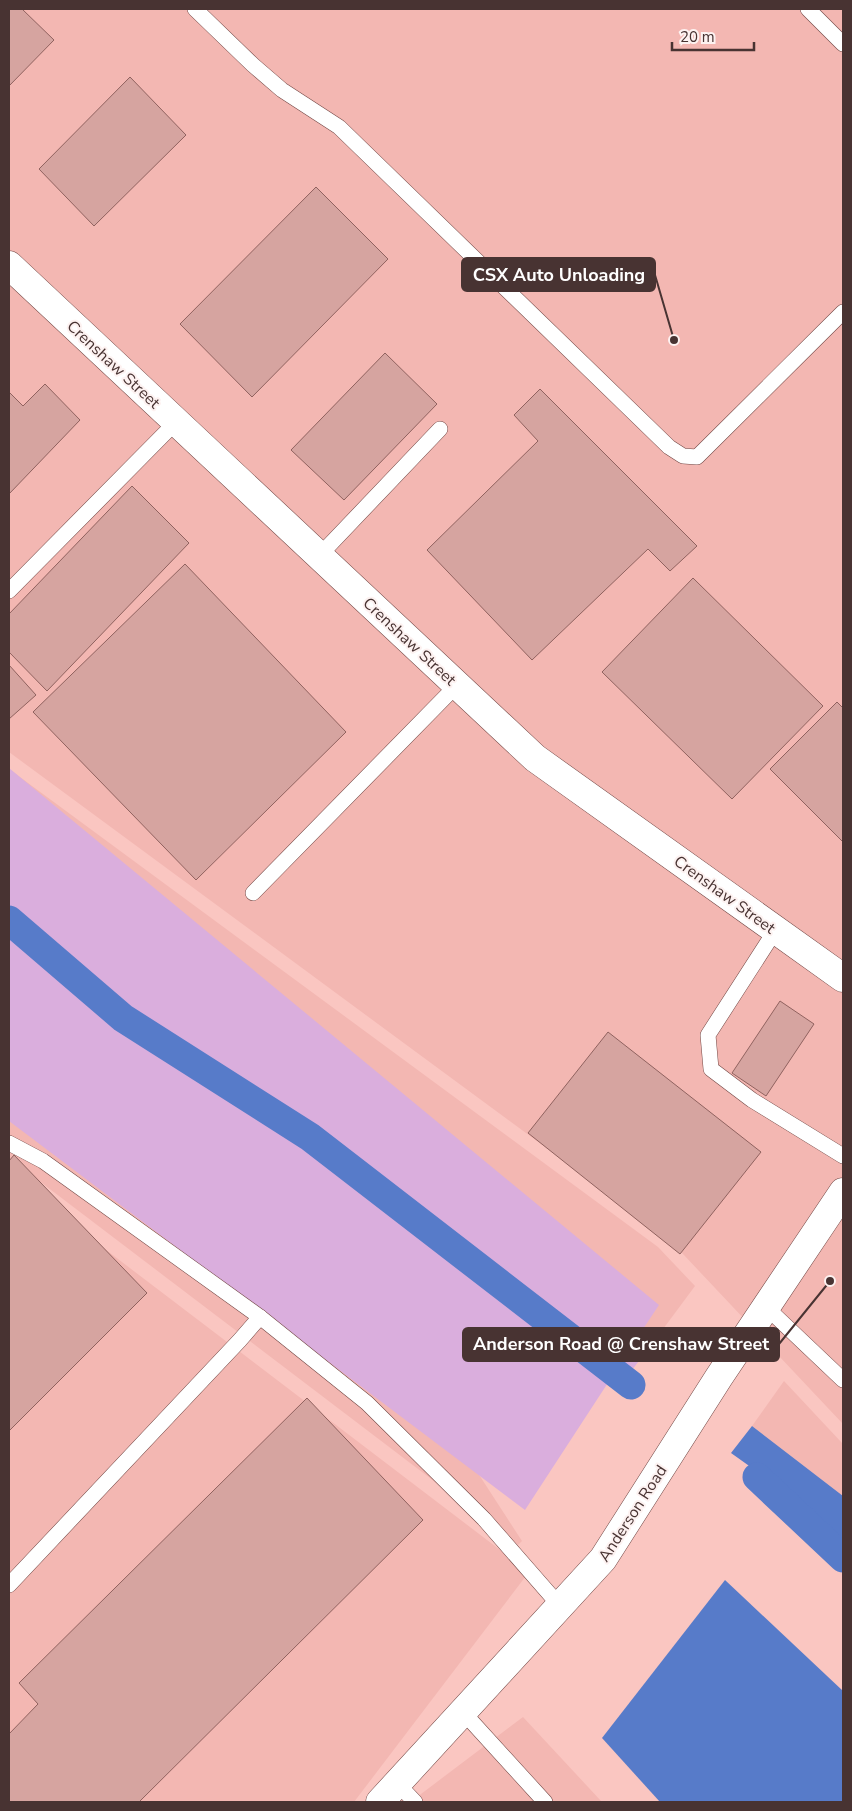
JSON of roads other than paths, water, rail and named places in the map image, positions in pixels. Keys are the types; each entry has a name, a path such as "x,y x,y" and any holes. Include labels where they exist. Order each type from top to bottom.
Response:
{"street":[{"name":"Crenshaw Street","path":"9,265 535,758 843,978"},
{"name":"Anderson Road","path":"397,1796 462,1712 603,1560 719,1377 843,1192"}],"lane":[{"path":"195,9 282,90 339,127 669,447 683,456 698,457 843,312"},
{"path":"808,9 843,44"},
{"path":"9,591 176,422"},
{"path":"319,556 440,429"},
{"path":"253,893 457,685"},
{"path":"775,930 708,1035 711,1069 752,1100 843,1156"},
{"path":"9,1143 43,1161 260,1317 367,1403 484,1519 560,1606"},
{"path":"766,1307 843,1380"},
{"path":"9,1585 260,1317"},
{"path":"462,1712 545,1802"}],"water":[{"path":"752,1426 843,1496 843,1564 793,1497 731,1453"},
{"path":"725,1580 843,1691 843,1802 660,1802 602,1738"}],"waterway":[{"path":"9,920 123,1018 310,1137 631,1385"},
{"path":"757,1477 843,1558"}],"place":[{"name":"CSX Auto Unloading","path":"674,340"},
{"name":"Anderson Road @ Crenshaw Street","path":"830,1281"}]}
